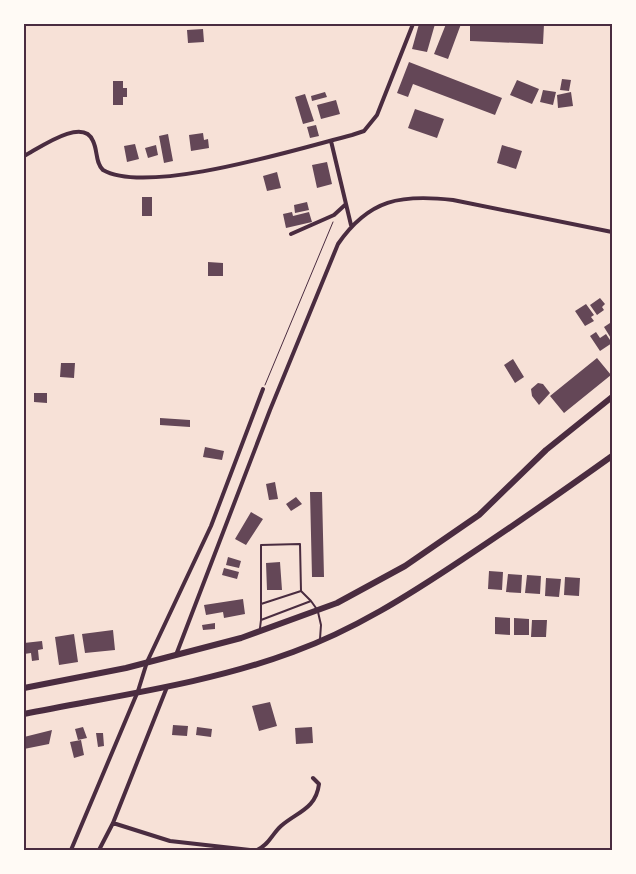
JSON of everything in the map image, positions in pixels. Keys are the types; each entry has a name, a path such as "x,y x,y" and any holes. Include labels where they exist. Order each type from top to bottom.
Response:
{"highway":[{"path":"24,688 176,655 260,631 337,603 405,566 479,515 546,450 612,397"},
{"path":"24,714 236,670 294,652 354,626 406,597 533,513 612,456"}],"street":[{"path":"24,156 63,135 86,132 93,140 97,160 103,170 118,176 155,178 210,170 352,136 371,125 377,115 413,24"},
{"path":"331,141 351,225"},
{"path":"176,655 273,401 338,244 351,225 372,209 399,199 427,197 453,200 612,232"},
{"path":"291,234 340,211 346,204"},
{"path":"71,850 138,691 147,662 211,526 263,390"},
{"path":"99,850 113,823 168,685"},
{"path":"256,850 264,847 281,826 307,810 318,791 319,784 313,778"},
{"path":"113,823 170,841 250,850"}],"lane":[{"path":"260,631 262,604 260,545 300,544 301,591 318,610 321,625 320,640"},
{"path":"262,604 301,591"},
{"path":"261,620 311,601"}],"path":[{"path":"263,390 325,237 340,211"}],"building":[{"path":"419,24 435,24 427,52 412,49"},
{"path":"446,24 461,24 448,59 434,54"},
{"path":"470,24 544,24 543,44 470,41"},
{"path":"203,29 204,42 188,43 187,30"},
{"path":"409,62 502,98 495,115 413,84 408,97 397,93"},
{"path":"562,79 571,80 569,91 560,90"},
{"path":"517,80 539,89 532,104 510,95"},
{"path":"113,81 123,81 123,88 127,88 127,97 123,97 123,105 113,105"},
{"path":"543,90 556,92 553,105 540,102"},
{"path":"325,92 327,97 312,101 311,96"},
{"path":"571,92 573,106 558,108 557,95"},
{"path":"305,94 314,121 303,124 295,97"},
{"path":"336,100 340,114 321,119 317,105"},
{"path":"415,109 444,119 437,138 408,128"},
{"path":"316,125 319,136 310,138 307,127"},
{"path":"203,133 204,140 208,139 209,148 191,151 189,135"},
{"path":"168,134 173,161 164,163 159,136"},
{"path":"135,144 139,159 127,162 124,146"},
{"path":"156,145 158,155 148,158 145,148"},
{"path":"502,145 522,151 516,169 497,163"},
{"path":"327,162 332,184 317,188 312,165"},
{"path":"277,172 281,188 267,191 263,176"},
{"path":"142,197 152,197 152,216 142,216"},
{"path":"307,202 309,210 295,213 294,205"},
{"path":"292,212 293,216 309,212 312,222 286,228 283,214"},
{"path":"208,262 223,263 223,276 208,276"},
{"path":"600,298 605,304 602,307 604,310 597,315 590,305"},
{"path":"586,304 594,315 591,317 594,321 585,326 575,311"},
{"path":"610,323 612,327 612,340 604,327"},
{"path":"596,332 600,338 606,334 612,343 600,351 590,336"},
{"path":"597,358 611,375 564,413 550,396"},
{"path":"513,359 524,377 515,383 504,365"},
{"path":"61,363 75,363 74,378 60,377"},
{"path":"538,383 543,384 550,393 539,405 532,396 531,389"},
{"path":"34,393 47,393 47,403 34,402"},
{"path":"160,418 190,420 190,427 160,425"},
{"path":"205,447 224,451 222,460 203,457"},
{"path":"275,482 278,499 269,500 266,484"},
{"path":"310,492 322,492 324,577 312,577"},
{"path":"296,497 302,504 291,511 286,504"},
{"path":"251,512 263,519 246,545 235,539"},
{"path":"228,557 241,561 239,568 226,565"},
{"path":"280,562 282,590 267,590 266,563"},
{"path":"224,568 239,572 237,579 222,575"},
{"path":"489,571 503,572 502,590 488,589"},
{"path":"508,574 522,575 521,593 506,592"},
{"path":"527,575 541,576 540,594 525,593"},
{"path":"565,577 580,578 579,596 564,595"},
{"path":"546,578 561,579 559,597 545,596"},
{"path":"243,599 245,614 224,618 223,612 206,615 204,605"},
{"path":"495,617 510,618 510,635 495,634"},
{"path":"514,618 529,619 529,635 514,635"},
{"path":"532,620 547,620 546,637 531,637"},
{"path":"215,623 215,629 203,630 202,625"},
{"path":"113,630 115,650 85,653 82,634"},
{"path":"74,634 78,662 59,665 55,637"},
{"path":"42,641 43,649 38,650 39,660 32,661 31,653 24,654 24,643"},
{"path":"270,702 277,726 259,731 252,706"},
{"path":"173,725 188,726 187,736 172,735"},
{"path":"83,727 87,738 78,740 75,729"},
{"path":"197,727 212,729 211,737 196,735"},
{"path":"312,727 313,743 296,744 295,728"},
{"path":"52,730 49,744 24,749 24,737"},
{"path":"96,733 103,733 104,746 98,747"},
{"path":"81,740 84,755 74,758 70,742"}]}
